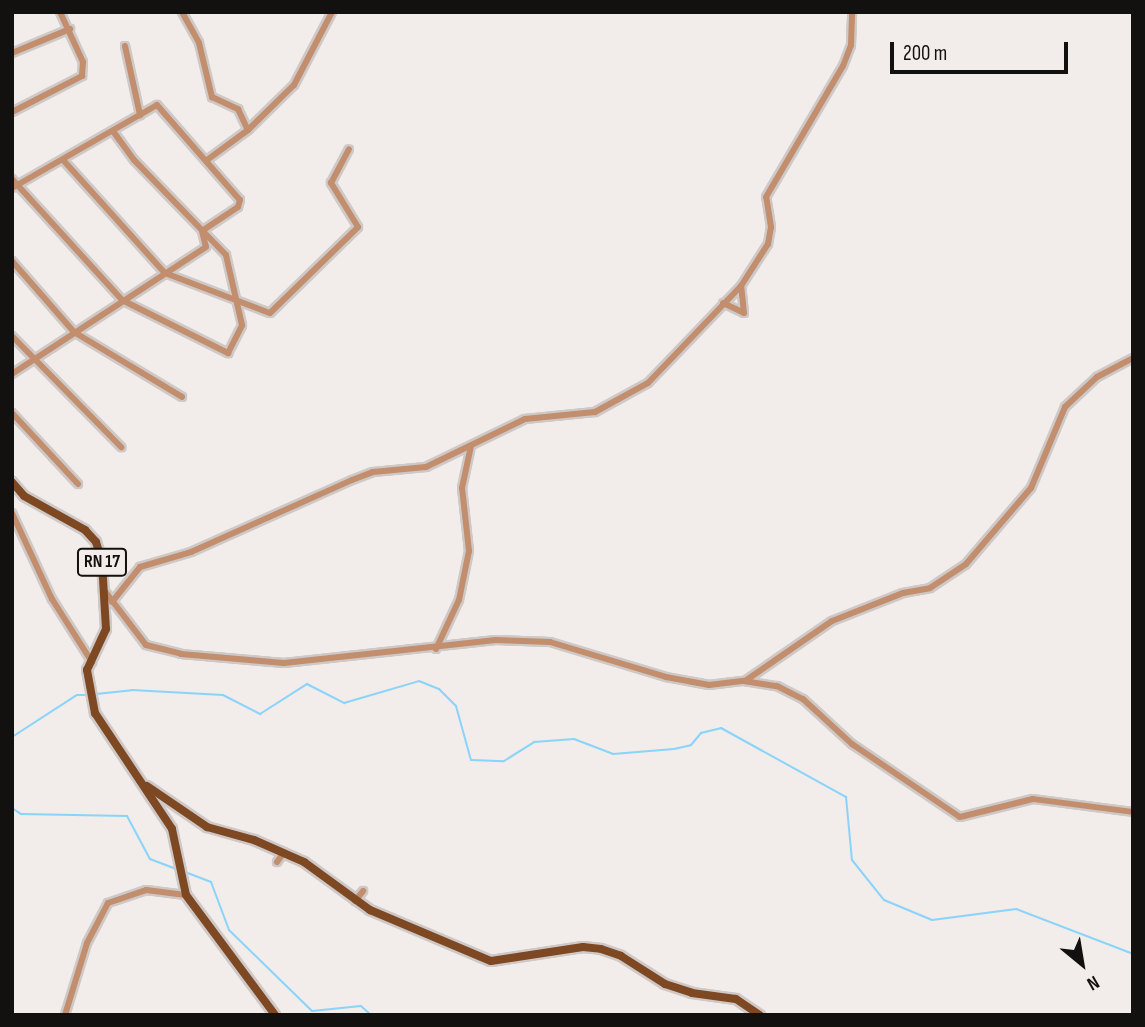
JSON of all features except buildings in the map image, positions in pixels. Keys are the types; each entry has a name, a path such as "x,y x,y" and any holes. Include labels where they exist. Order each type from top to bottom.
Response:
{"main road":[{"name":"RN 17","path":"12,482 24,496 71,521 96,542 104,590 106,629 87,670 89,698 104,732 147,786 172,830 186,895 275,1015"},
{"path":"147,786 207,827 284,852 355,901 424,929 491,961 583,947 601,949 621,956 665,984 692,993 736,999 760,1015"}],"street":[{"path":"12,112 82,76 83,62 60,12"},
{"path":"182,12 199,43 212,97 238,109 247,130"},
{"path":"207,160 247,130 294,85 332,12"},
{"path":"112,602 140,567 191,552 373,472 426,467 525,419 582,415 618,401 648,383 741,286 771,237 766,197 844,65 851,44 852,12"},
{"path":"12,54 69,29"},
{"path":"125,46 139,115"},
{"path":"113,131 134,160 202,231 226,255 239,301 242,325 228,353 122,300 14,184 64,160 139,115 162,107 240,200 238,207 202,231"},
{"path":"64,160 165,273 270,313 358,227 331,183 349,149"},
{"path":"12,374 206,247 202,231"},
{"path":"12,261 74,332 182,397"},
{"path":"723,303 744,313 741,286"},
{"path":"12,336 121,447"},
{"path":"744,681 842,616 945,581 1031,488 1065,407 1097,377 1133,358"},
{"path":"12,413 78,484"},
{"path":"436,649 459,600 469,551 463,488 471,446"},
{"path":"12,513 52,599 92,662"},
{"path":"104,590 146,645 181,654 262,664 436,649 496,640 550,642 656,676 709,685 744,681 796,694 852,744 960,817 1033,799 1133,812"},
{"path":"808,640 816,646"},
{"path":"277,862 284,852"},
{"path":"65,1015 87,943 107,903 146,890 186,895"},
{"path":"355,901 363,891"}],"waterway":[{"path":"96,694 132,690 223,695 260,714 307,684 344,703 419,681 439,689 456,706 471,760 504,761 534,742 574,739 613,754 674,749 691,745 701,733 721,728 846,797 852,860 884,900 932,920 1016,909 1133,954"},
{"path":"12,737 77,695 87,695"},
{"path":"12,808 21,814 127,816 150,859 176,869"},
{"path":"185,872 211,882 229,930 312,1011 361,1006 371,1015"}]}
